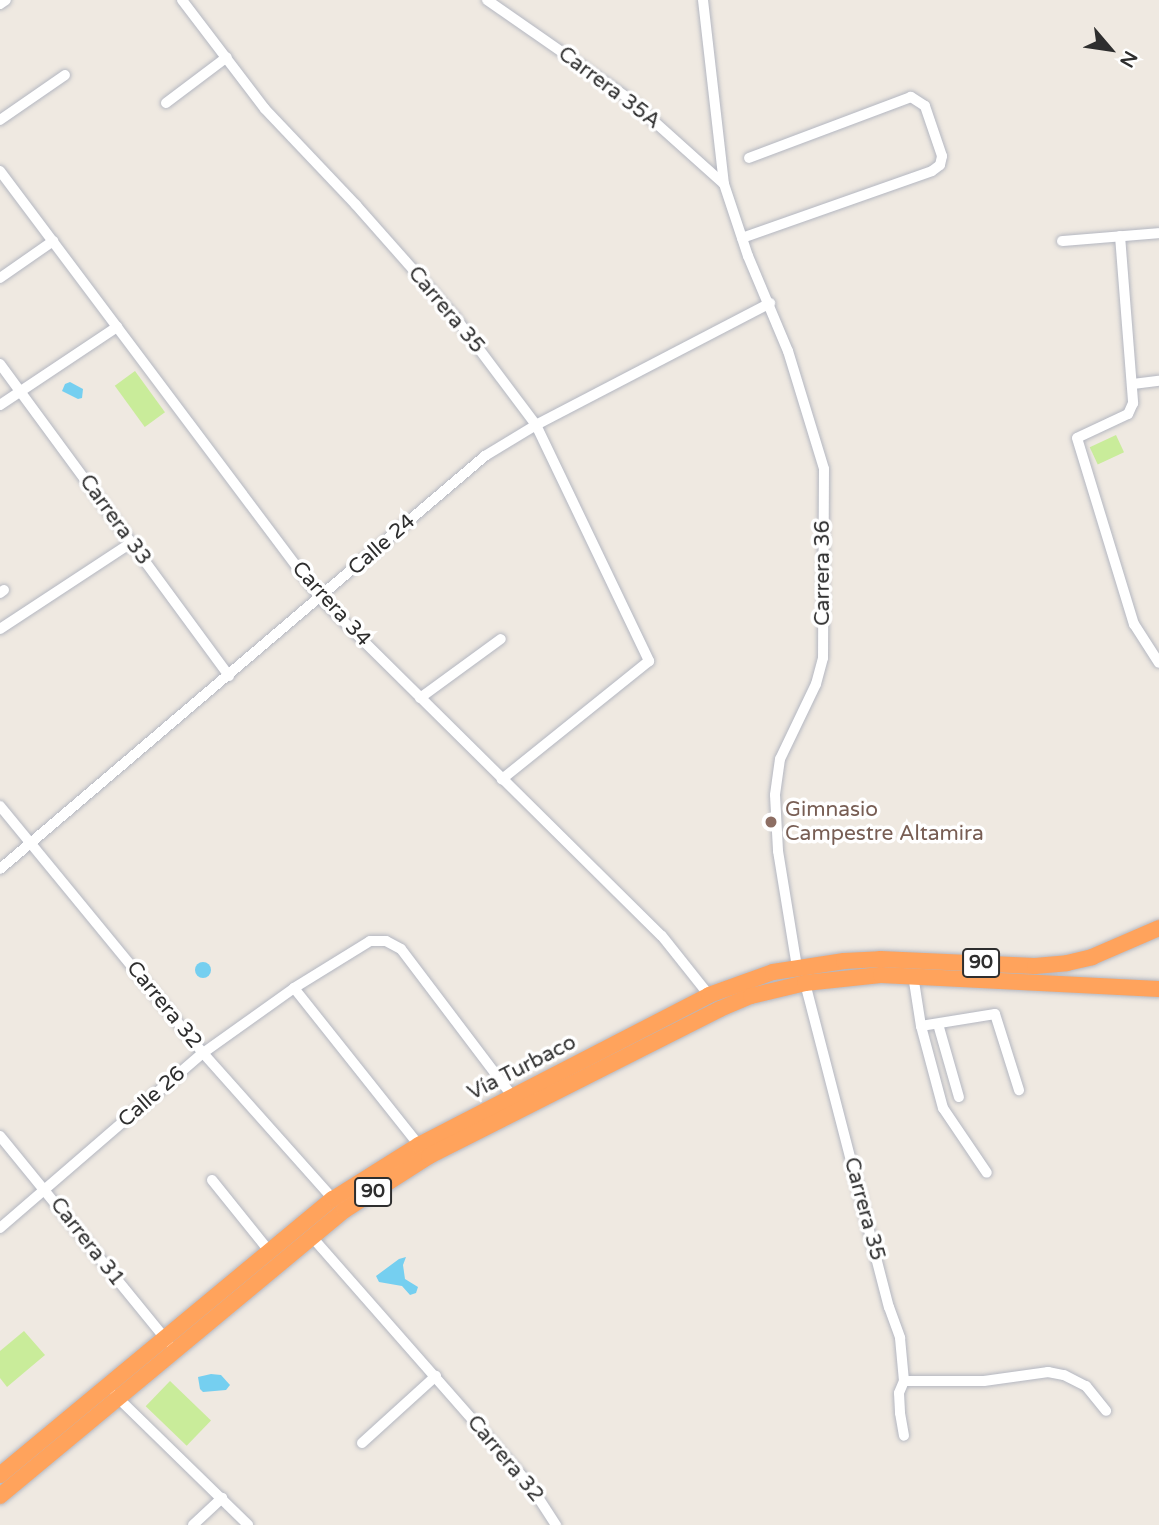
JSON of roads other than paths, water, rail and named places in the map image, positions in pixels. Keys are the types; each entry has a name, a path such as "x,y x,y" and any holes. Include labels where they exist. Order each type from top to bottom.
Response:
{"highway":[{"name":"Vía Turbaco","path":"0,1474 111,1391 169,1343 269,1251 334,1199 419,1145 709,995 742,982 797,967 880,959 1035,966 1092,957 1159,928"},
{"name":"Vía Turbaco","path":"169,1343 345,1210 429,1156 720,1009 751,996 805,983 846,977 913,975 1122,990 1159,989"},
{"name":"Vía Turbaco","path":"0,1496 111,1391"}],"street":[{"path":"0,4 6,0"},
{"name":"Carrera 35","path":"182,0 265,109 356,205 455,317 536,425 649,661 502,779"},
{"name":"Carrera 35A","path":"487,0 628,98 724,184"},
{"name":"Carrera 36","path":"703,0 724,184 810,416 824,468 823,657 816,684 779,759 775,795 778,851 797,967"},
{"path":"166,103 227,57"},
{"path":"0,120 65,75"},
{"path":"742,238 932,172 940,165 942,156 925,106 911,97 750,158"},
{"name":"Carrera 34","path":"0,171 321,598 662,936 709,995"},
{"path":"1062,241 1159,233"},
{"path":"1120,236 1133,402 1128,414 1077,438 1134,624 1159,663"},
{"path":"0,278 53,241"},
{"name":"Calle 24","path":"0,869 229,677 485,456 536,425 770,303"},
{"path":"0,405 117,327"},
{"name":"Carrera 33","path":"0,364 229,677"},
{"path":"1133,384 1159,381"},
{"path":"0,629 131,543"},
{"path":"420,698 501,639"},
{"name":"Carrera 32","path":"0,806 203,1053 334,1199"},
{"name":"Calle 26","path":"0,1227 203,1053 294,988 370,941 386,941 401,949 513,1097"},
{"path":"913,975 920,1026 943,1108 987,1173"},
{"name":"Carrera 35","path":"805,983 889,1307 900,1339 904,1381 899,1393 904,1436"},
{"path":"294,988 419,1145"},
{"path":"920,1026 995,1014 1019,1090"},
{"path":"938,1024 959,1097"},
{"name":"Carrera 31","path":"0,1136 169,1343"},
{"path":"212,1180 269,1251"},
{"name":"Carrera 32","path":"312,1237 530,1485 551,1522"},
{"path":"904,1381 984,1381 1048,1372 1064,1375 1086,1386 1106,1411"},
{"path":"362,1443 436,1376"},
{"path":"111,1391 248,1525"},
{"path":"193,1525 222,1498"}],"water":[{"path":"70,382 83,389 82,398 78,399 62,391 65,384"},
{"path":"203,962 209,964 209,976 203,978 197,976 195,970 197,964"},
{"path":"406,1257 403,1265 405,1279 418,1287 416,1293 410,1295 402,1286 379,1282 376,1276"},
{"path":"221,1375 230,1385 226,1390 203,1392 198,1377"}],"place":[{"name":"Gimnasio Campestre Altamira","path":"771,822"}]}
